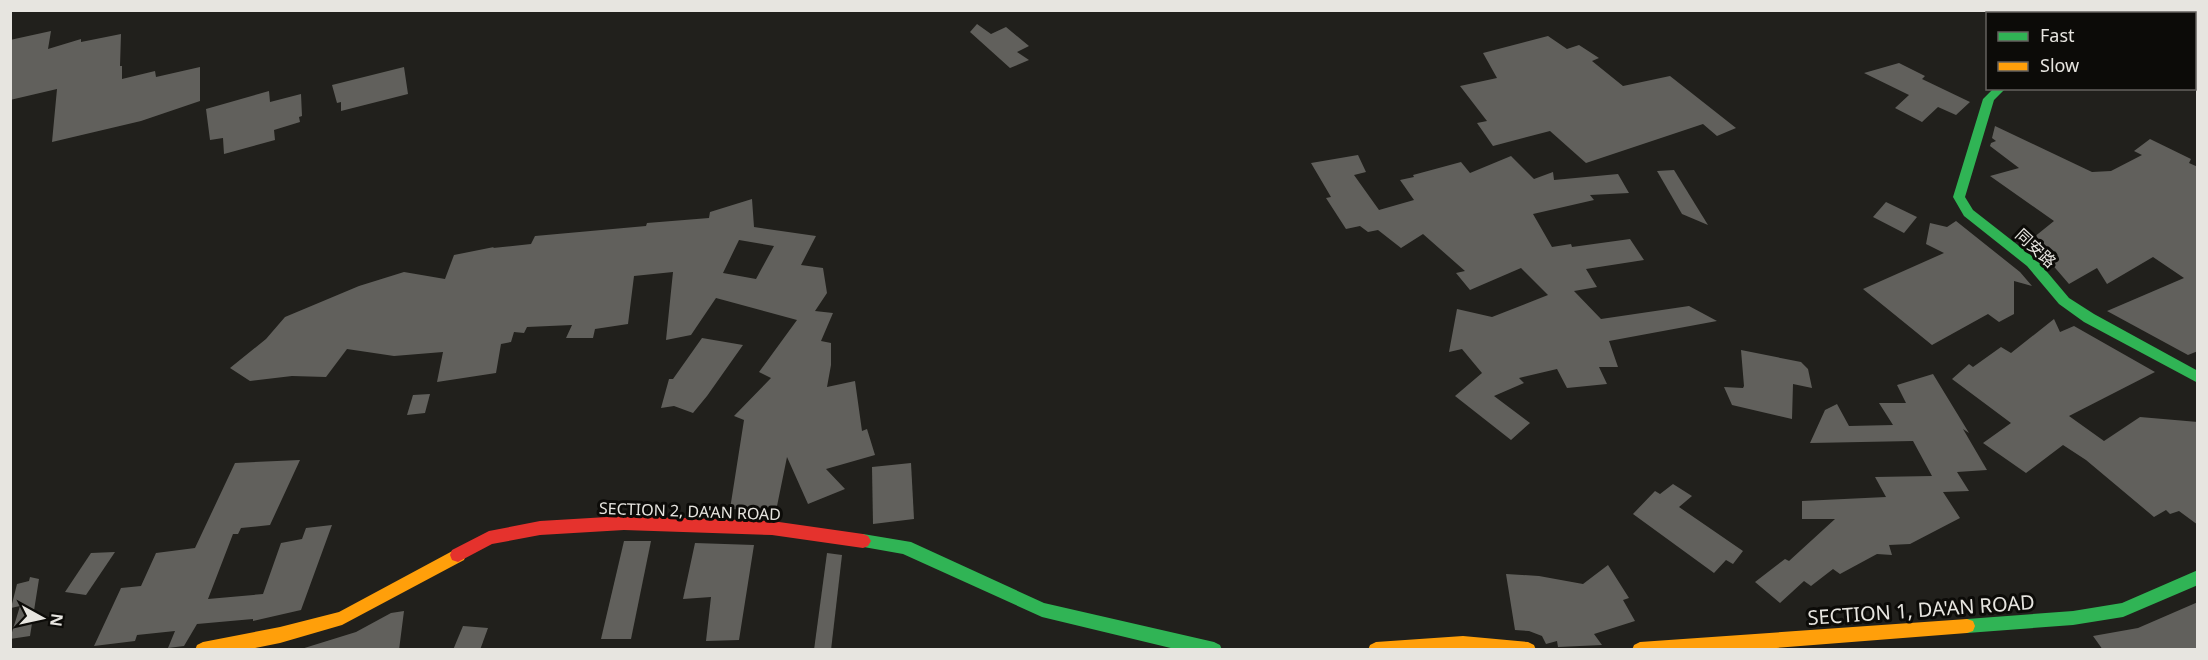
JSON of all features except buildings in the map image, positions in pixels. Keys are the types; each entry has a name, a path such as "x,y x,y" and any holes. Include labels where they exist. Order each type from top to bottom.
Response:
{"street":[{"name":"同安路","path":"1999,90 1989,99 1959,197 1968,213 2032,263 2064,301 2089,318 2198,378"},
{"name":"SECTION 2, DA'AN ROAD","path":"203,650 280,635 342,618 489,538 540,528 624,523 772,528 905,548 1042,610 1214,650"},
{"name":"SECTION 1, DA'AN ROAD","path":"1640,650 2073,618 2122,610 2198,577"},
{"path":"1376,650 1463,644 1528,650"}],"traffic: fast":[{"path":"1999,90 1989,99 1959,197 1968,213 2032,263 2064,301 2089,318 2198,378"},
{"path":"863,541 905,547 1042,610 1214,650"},
{"path":"1967,626 2073,618 2123,610 2198,577"}],"traffic: slow":[{"path":"203,650 280,635 342,618 458,555"},
{"path":"1640,650 1967,626"},
{"path":"1376,650 1463,644 1528,650"}],"traffic: jam":[{"path":"458,555 489,538 540,528 624,523 772,528 863,541"}]}
